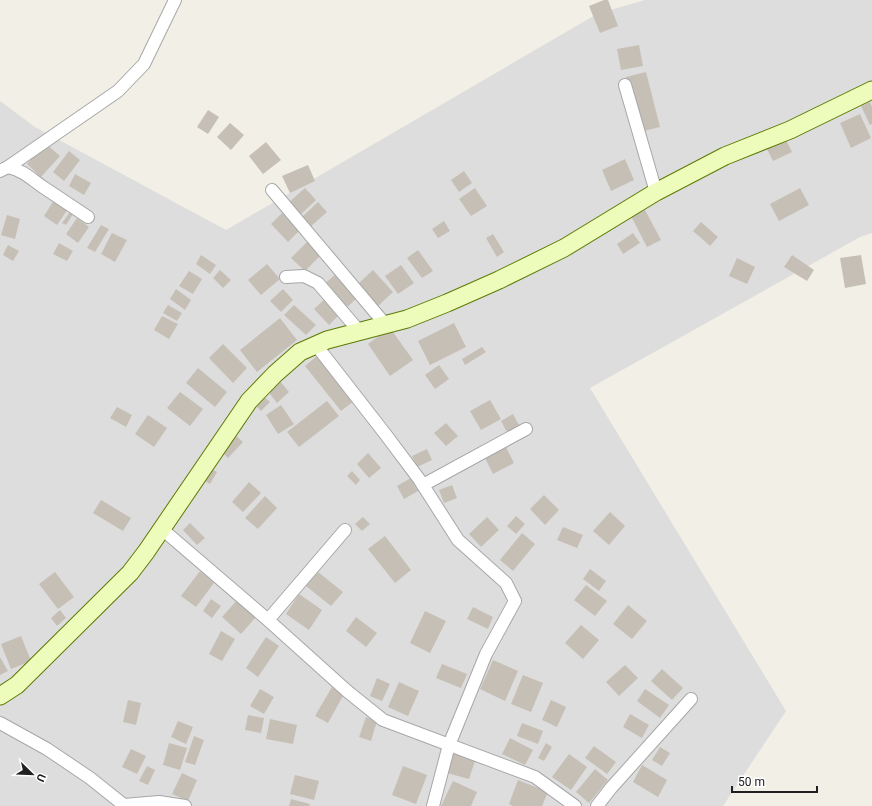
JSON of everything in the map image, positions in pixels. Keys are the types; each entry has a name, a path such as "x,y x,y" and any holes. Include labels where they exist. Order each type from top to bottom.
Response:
{"street":[{"path":"4,169 118,91 144,64 175,0"},
{"path":"626,85 656,192"},
{"path":"0,696 17,685 130,573 250,401 275,374 300,352 327,340 407,319 499,280 564,248 656,192 725,156 790,130 872,90"},
{"path":"4,169 19,170 88,217"},
{"path":"272,190 368,306 385,324"},
{"path":"286,277 304,276 318,283 359,331"},
{"path":"316,345 386,435 422,485 458,540 506,583 515,601 486,654 450,745 433,806"},
{"path":"422,485 526,429"},
{"path":"162,529 268,620 347,691 383,720 535,777 575,806"},
{"path":"268,620 345,530"},
{"path":"597,806 611,788 691,699"},
{"path":"0,723 47,749 90,778 124,805 159,802 185,806"}],"shaded area":[{"path":"645,0 872,0 872,233 860,237 590,388 786,711 723,806 0,806 0,101 35,127 226,230 597,14"}],"building":[{"path":"604,0 608,0 618,26 600,33 589,6"},
{"path":"639,45 643,66 621,70 617,49"},
{"path":"646,72 660,127 640,132 626,77"},
{"path":"870,102 872,107 872,124 870,125 861,106"},
{"path":"208,110 219,117 208,134 197,127"},
{"path":"860,114 871,138 851,148 840,123"},
{"path":"230,123 244,135 231,150 217,137"},
{"path":"784,136 792,152 773,161 765,145"},
{"path":"266,142 281,160 263,174 249,156"},
{"path":"45,143 60,156 41,177 27,164"},
{"path":"69,151 80,160 64,181 53,172"},
{"path":"625,159 634,180 611,191 602,170"},
{"path":"308,165 315,181 290,193 282,176"},
{"path":"464,171 472,183 459,192 451,180"},
{"path":"75,174 91,183 84,195 69,186"},
{"path":"305,188 316,200 298,217 287,204"},
{"path":"475,188 487,206 471,216 459,199"},
{"path":"800,188 809,205 779,221 770,204"},
{"path":"54,200 68,209 57,225 44,216"},
{"path":"318,202 327,212 310,227 302,217"},
{"path":"645,210 661,240 647,247 631,216"},
{"path":"70,212 73,214 66,225 62,223"},
{"path":"282,213 299,231 288,242 271,224"},
{"path":"7,215 20,219 15,239 1,235"},
{"path":"77,218 89,227 78,243 66,234"},
{"path":"444,221 450,231 438,238 432,229"},
{"path":"701,222 718,237 710,246 693,231"},
{"path":"101,225 109,229 95,252 87,248"},
{"path":"112,233 127,240 115,262 101,254"},
{"path":"633,233 640,243 623,254 617,244"},
{"path":"493,234 504,252 497,257 486,238"},
{"path":"309,240 323,253 305,271 291,258"},
{"path":"59,243 73,251 67,261 53,254"},
{"path":"8,245 19,251 13,261 3,255"},
{"path":"418,250 433,271 422,278 407,258"},
{"path":"201,255 216,265 210,274 196,264"},
{"path":"792,255 814,270 807,281 784,267"},
{"path":"861,255 866,284 845,288 840,258"},
{"path":"737,258 755,267 747,284 729,276"},
{"path":"267,264 280,279 261,295 248,280"},
{"path":"401,265 414,283 398,294 385,276"},
{"path":"220,270 231,280 223,288 213,278"},
{"path":"373,270 393,292 378,306 358,284"},
{"path":"189,271 202,279 193,294 179,286"},
{"path":"337,273 358,297 344,310 322,286"},
{"path":"176,289 191,300 185,310 170,299"},
{"path":"283,289 293,300 281,312 270,301"},
{"path":"326,298 340,314 329,325 314,309"},
{"path":"168,305 182,313 177,321 163,313"},
{"path":"294,305 316,325 306,335 284,315"},
{"path":"162,316 178,324 169,339 154,330"},
{"path":"280,318 297,340 257,372 240,350"},
{"path":"454,323 466,347 430,365 418,341"},
{"path":"390,328 413,360 390,376 368,344"},
{"path":"223,344 247,368 233,383 209,358"},
{"path":"482,347 486,352 465,365 462,359"},
{"path":"318,355 354,401 341,411 305,366"},
{"path":"439,365 449,379 435,389 425,375"},
{"path":"198,368 227,392 215,407 186,383"},
{"path":"279,380 289,392 277,403 267,390"},
{"path":"180,392 203,409 190,426 167,408"},
{"path":"262,395 270,402 261,411 253,403"},
{"path":"490,400 501,419 481,430 470,411"},
{"path":"327,401 339,416 299,447 287,432"},
{"path":"281,405 294,424 278,434 266,415"},
{"path":"117,407 132,415 126,427 110,418"},
{"path":"513,414 520,427 508,434 501,421"},
{"path":"148,415 167,428 154,447 135,434"},
{"path":"446,423 458,436 446,446 434,433"},
{"path":"234,434 243,442 228,458 219,449"},
{"path":"506,447 514,463 493,474 485,458"},
{"path":"427,449 432,460 417,467 412,456"},
{"path":"368,453 381,468 369,478 357,464"},
{"path":"208,467 217,472 210,484 201,479"},
{"path":"352,471 360,480 356,485 347,476"},
{"path":"411,478 418,491 404,499 397,486"},
{"path":"249,482 261,493 243,512 232,502"},
{"path":"452,485 457,498 444,503 439,490"},
{"path":"544,495 559,510 545,525 530,509"},
{"path":"265,496 277,508 258,529 245,518"},
{"path":"101,500 131,518 123,531 93,513"},
{"path":"610,512 625,526 609,545 593,531"},
{"path":"516,516 525,524 516,534 507,526"},
{"path":"363,517 370,524 362,531 355,524"},
{"path":"487,517 499,530 481,547 469,534"},
{"path":"190,523 205,538 197,545 183,530"},
{"path":"563,527 583,535 577,548 557,540"},
{"path":"522,533 535,544 513,571 500,560"},
{"path":"385,536 411,570 395,583 368,549"},
{"path":"590,569 606,581 599,591 583,579"},
{"path":"200,571 214,583 196,607 181,596"},
{"path":"55,572 74,597 58,609 39,584"},
{"path":"318,572 343,592 331,606 306,586"},
{"path":"586,585 607,601 595,616 574,600"},
{"path":"299,594 322,610 309,630 286,614"},
{"path":"211,599 221,606 212,618 203,611"},
{"path":"237,600 256,617 241,634 222,617"},
{"path":"628,605 647,621 632,639 613,624"},
{"path":"473,607 493,617 488,629 467,619"},
{"path":"60,610 66,618 57,626 51,618"},
{"path":"425,611 446,621 430,653 410,643"},
{"path":"356,617 377,633 366,647 346,631"},
{"path":"581,625 599,640 583,659 565,643"},
{"path":"221,631 235,639 222,661 209,654"},
{"path":"21,636 31,661 11,669 1,644"},
{"path":"266,637 279,646 258,677 246,668"},
{"path":"0,657 8,671 0,675"},
{"path":"493,660 518,671 505,701 480,689"},
{"path":"442,664 467,674 461,688 436,678"},
{"path":"625,665 638,678 619,696 606,682"},
{"path":"662,669 683,688 672,700 651,681"},
{"path":"523,675 543,683 531,712 511,704"},
{"path":"377,678 390,684 382,701 370,696"},
{"path":"399,682 419,691 408,716 388,707"},
{"path":"332,687 344,694 328,723 315,716"},
{"path":"260,689 274,697 264,714 250,706"},
{"path":"645,689 669,705 660,718 637,701"},
{"path":"128,700 141,703 136,725 123,722"},
{"path":"551,700 566,707 557,727 542,720"},
{"path":"630,714 649,725 642,738 623,727"},
{"path":"248,715 264,718 261,733 245,730"},
{"path":"366,717 377,721 371,741 359,737"},
{"path":"270,719 297,725 293,744 266,739"},
{"path":"178,721 193,727 186,744 171,737"},
{"path":"522,723 543,731 538,744 517,736"},
{"path":"194,736 204,740 195,765 185,762"},
{"path":"510,738 533,750 525,765 502,754"},
{"path":"169,743 187,748 180,770 163,765"},
{"path":"546,743 552,747 544,761 538,758"},
{"path":"594,746 616,762 607,774 585,758"},
{"path":"660,747 670,753 662,766 652,760"},
{"path":"131,749 146,756 137,774 122,767"},
{"path":"454,751 476,758 469,779 447,773"},
{"path":"569,754 587,767 571,790 552,777"},
{"path":"642,765 667,780 658,797 633,782"},
{"path":"147,766 155,770 148,785 139,781"},
{"path":"403,766 427,775 416,804 392,795"},
{"path":"595,769 608,780 589,803 576,792"},
{"path":"182,773 197,780 188,801 172,794"},
{"path":"295,775 319,781 314,800 290,794"},
{"path":"518,780 548,792 542,806 513,806 509,804"},
{"path":"453,781 477,792 471,806 441,806"},
{"path":"291,799 310,804 309,806 289,806"}]}
